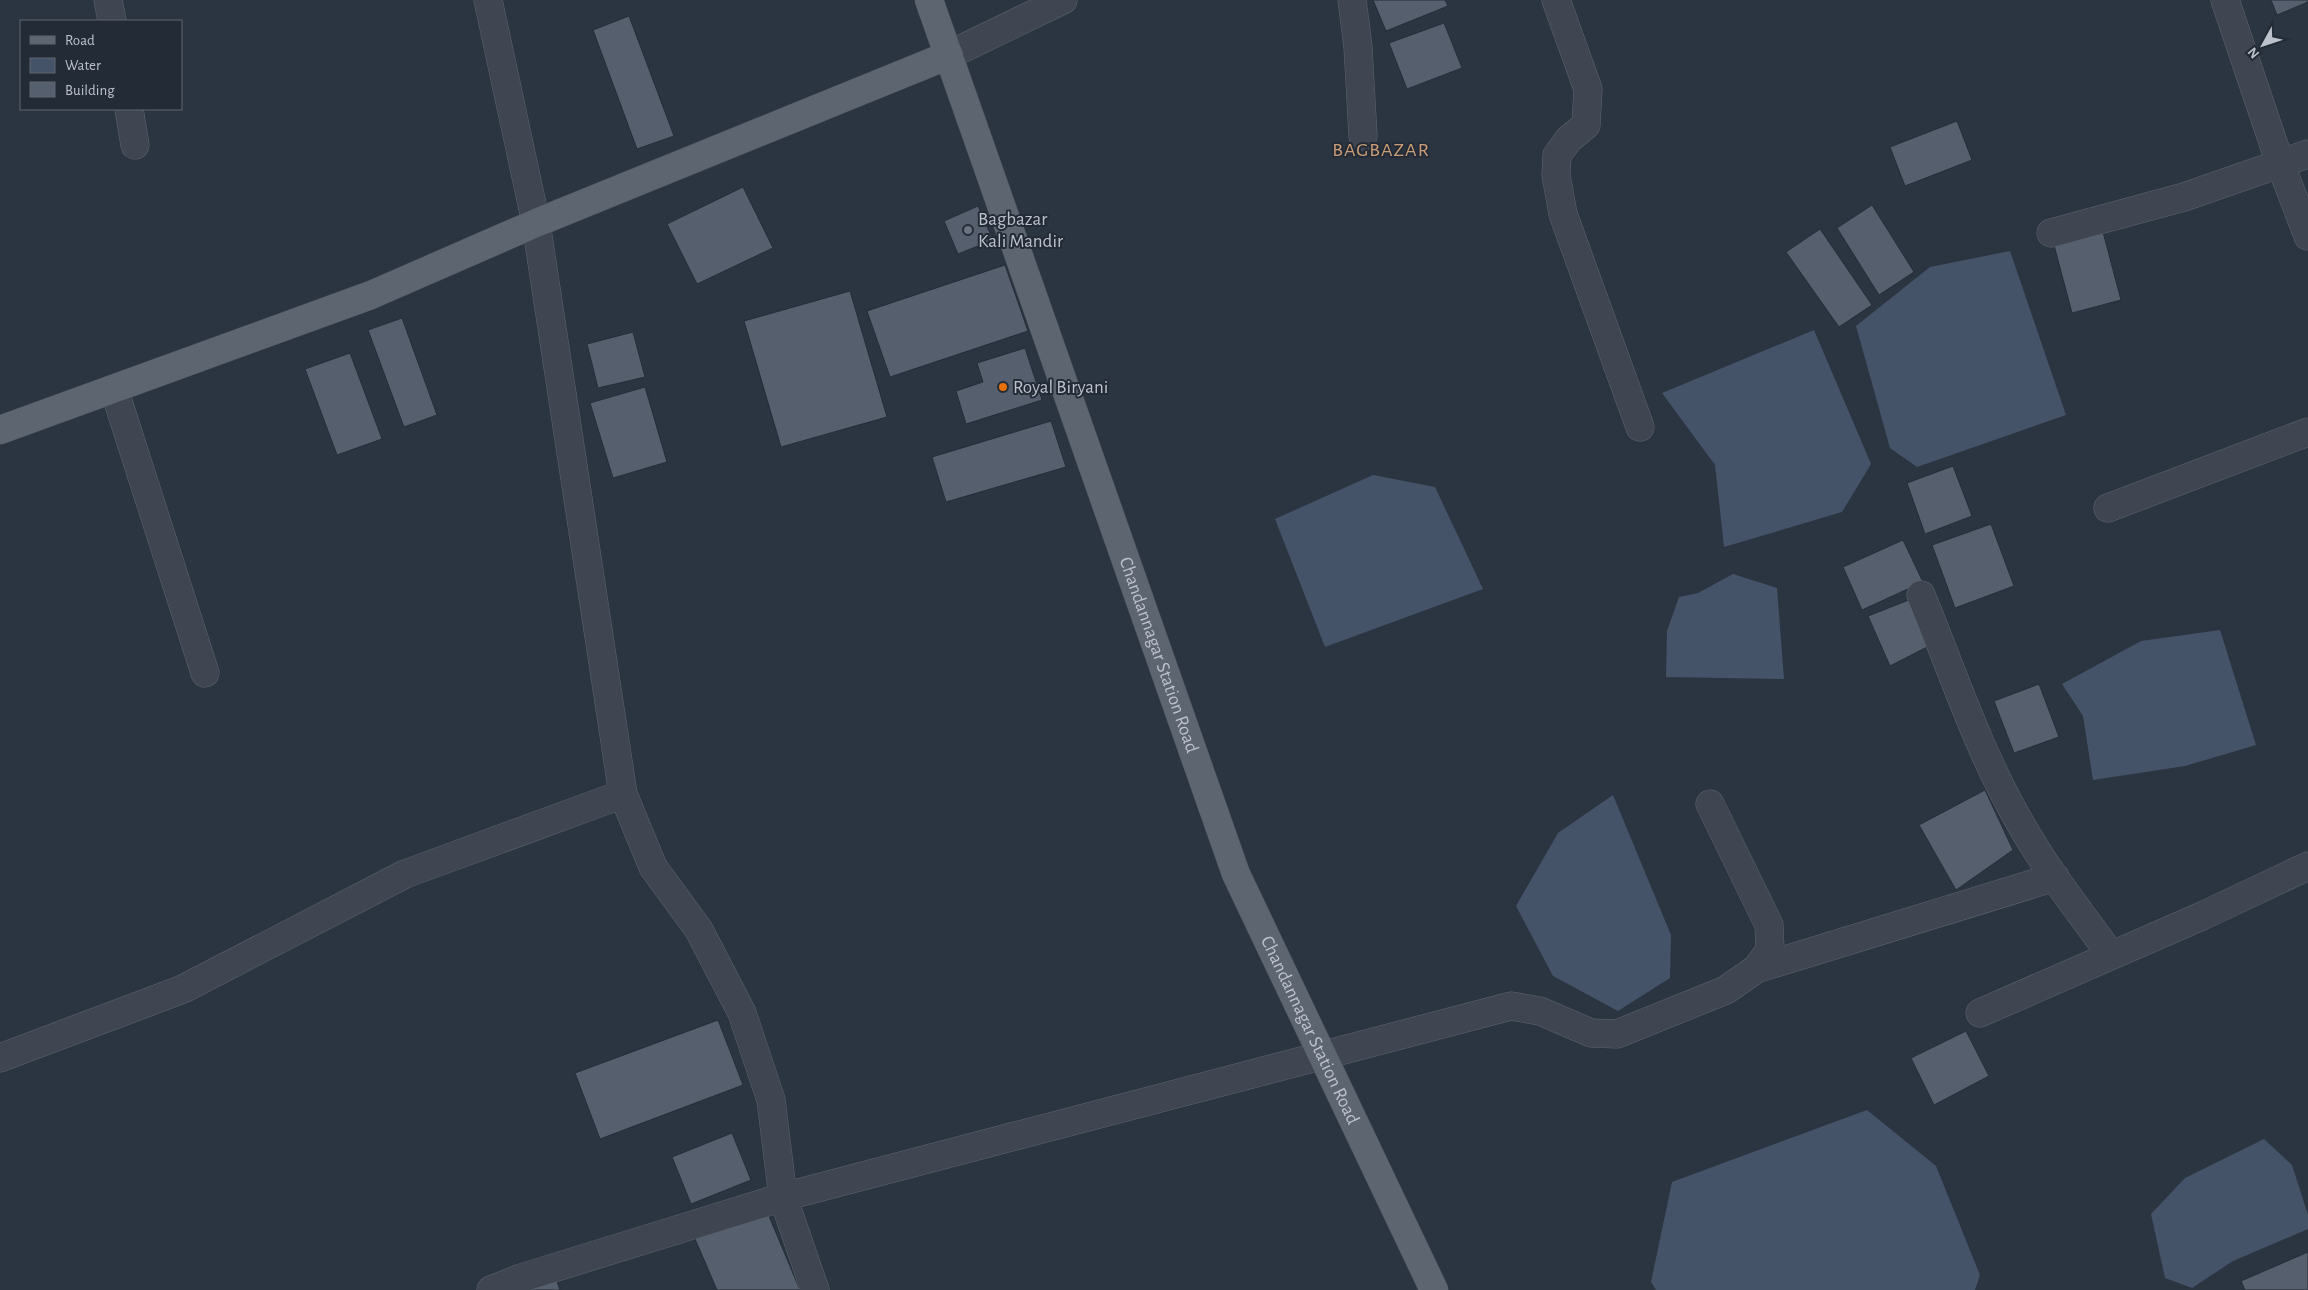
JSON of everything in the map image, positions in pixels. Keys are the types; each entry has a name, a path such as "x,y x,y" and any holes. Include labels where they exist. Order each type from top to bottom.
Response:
{"main road":[{"name":"Chandannagar Station Road","path":"929,0 1236,874 1434,1290"},
{"path":"0,430 371,295 536,223 949,55"}],"street":[{"path":"108,0 112,20"},
{"path":"488,0 536,223 623,794 652,867 699,930 742,1014 771,1100 783,1197 815,1290"},
{"path":"949,55 1063,0"},
{"path":"1352,0 1358,47 1363,136"},
{"path":"1556,0 1588,89 1586,125 1569,139 1557,155 1556,175 1563,214 1640,427"},
{"path":"2225,0 2280,164 2308,236"},
{"path":"129,110 136,145"},
{"path":"2051,233 2184,197 2308,154"},
{"path":"114,388 205,673"},
{"path":"2108,508 2308,432"},
{"path":"1922,595 1992,769 2019,821 2055,877 2111,955"},
{"path":"0,1058 183,989 405,874 623,794"},
{"path":"1710,804 1769,925 1770,950 1756,970"},
{"path":"1980,1013 2308,866"},
{"path":"491,1290 521,1278 783,1197 1511,1006 1540,1011 1591,1033 1617,1034 1726,990 1756,970 2055,877"}],"water":[{"path":"2010,251 2066,415 1917,467 1890,448 1856,326 1930,267"},
{"path":"1814,330 1871,464 1842,512 1724,547 1715,465 1662,393"},
{"path":"1373,475 1435,487 1483,589 1325,647 1275,519"},
{"path":"1733,574 1777,588 1784,679 1666,677 1667,631 1679,597 1698,593"},
{"path":"2220,630 2256,745 2185,766 2093,780 2083,716 2062,684 2141,641"},
{"path":"1613,795 1671,935 1670,978 1618,1011 1553,976 1516,906 1558,833"},
{"path":"1867,1110 1936,1166 1980,1275 1975,1290 1656,1290 1651,1282 1672,1182"},
{"path":"2264,1139 2292,1165 2308,1215 2308,1229 2233,1261 2192,1288 2165,1278 2151,1214 2185,1178"}],"building":[{"path":"1373,0 1445,0 1448,6 1386,31"},
{"path":"2271,0 2308,0 2308,2 2277,15"},
{"path":"629,16 674,136 637,149 593,30"},
{"path":"1444,23 1462,68 1407,89 1389,43"},
{"path":"1957,121 1972,160 1905,186 1890,147"},
{"path":"743,187 773,248 697,284 667,224"},
{"path":"1872,205 1914,272 1879,295 1837,228"},
{"name":"Bagbazar Kali Mandir","path":"978,206 993,240 958,254 944,221"},
{"path":"1820,229 1872,305 1839,327 1786,252"},
{"path":"2103,232 2121,300 2072,313 2054,245"},
{"path":"1005,265 1028,331 890,377 867,311"},
{"path":"850,291 887,417 781,447 744,321"},
{"path":"402,318 437,415 404,427 368,330"},
{"path":"633,332 645,377 598,388 587,344"},
{"name":"Royal Biryani","path":"1025,348 1042,400 966,424 956,391 983,382 977,363"},
{"path":"350,353 382,439 337,455 305,369"},
{"path":"645,387 667,462 613,478 590,403"},
{"path":"1051,421 1066,467 946,502 932,457"},
{"path":"1953,466 1972,516 1925,534 1907,483"},
{"path":"1991,524 2014,586 1955,608 1932,545"},
{"path":"1903,540 1923,582 1862,610 1843,567"},
{"path":"1914,598 1933,644 1890,666 1868,616"},
{"path":"2039,684 2059,737 2014,753 1994,701"},
{"path":"1985,790 2013,850 1956,890 1919,825"},
{"path":"718,1020 743,1085 600,1139 575,1073"},
{"path":"1966,1031 1989,1076 1934,1105 1911,1058"},
{"path":"732,1133 751,1180 691,1204 672,1157"},
{"path":"766,1209 800,1290 717,1290 695,1239"},
{"path":"2308,1252 2308,1290 2245,1290 2241,1281"},
{"path":"556,1279 560,1290 529,1290"}],"place":[{"name":"Bagbazar Kali Mandir","path":"968,230"},
{"name":"Royal Biryani","path":"1003,387"}],"district":[{"name":"BAGBAZAR","path":"1381,150"}]}
